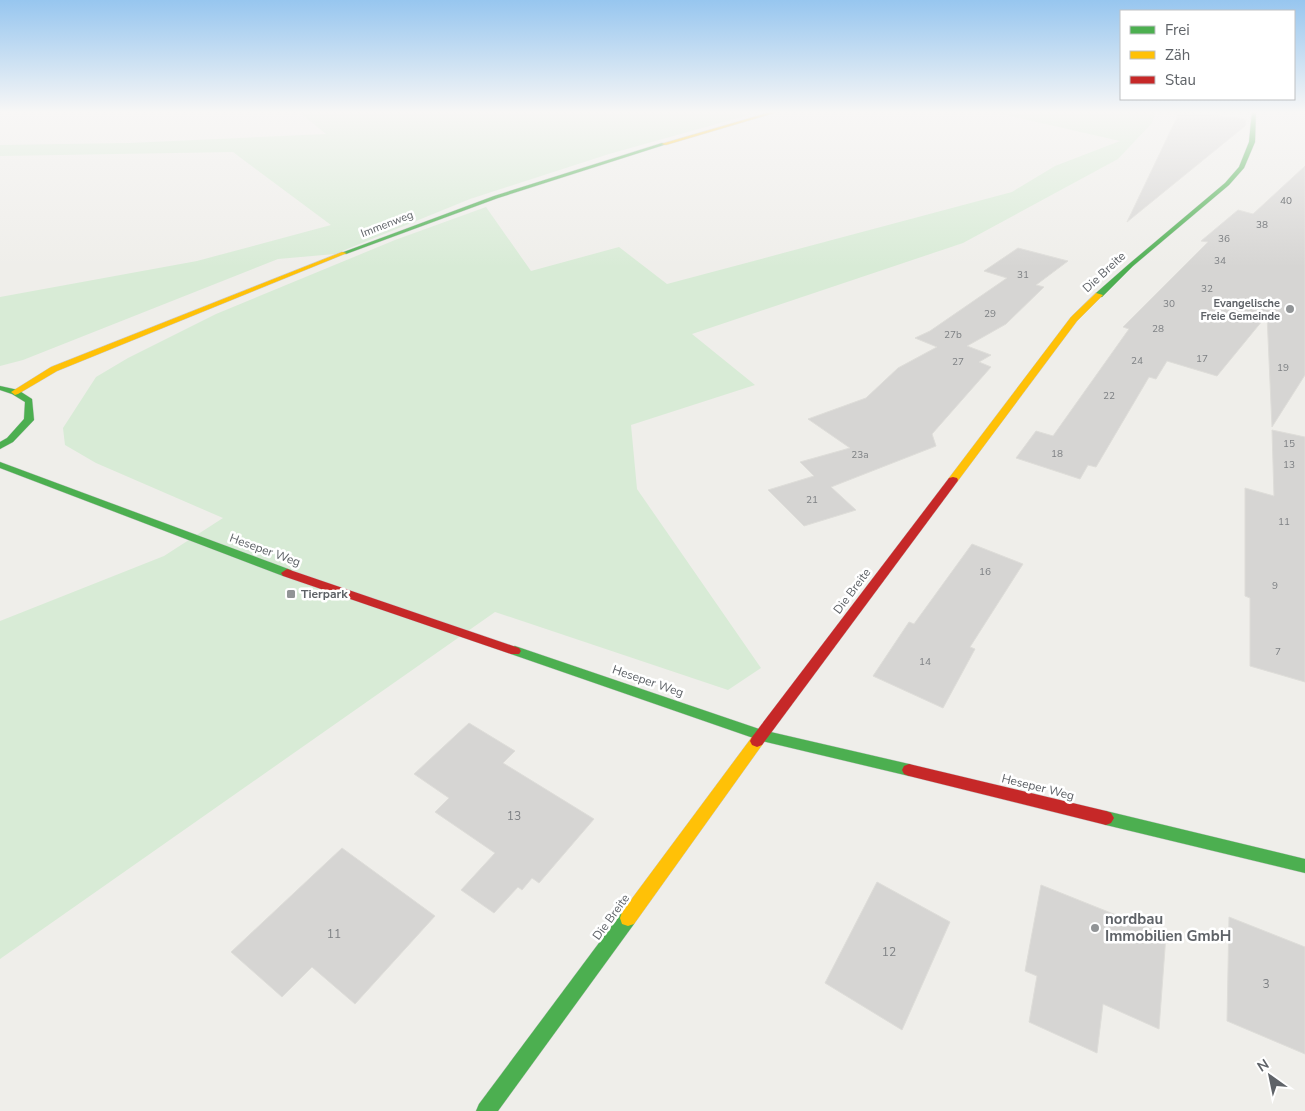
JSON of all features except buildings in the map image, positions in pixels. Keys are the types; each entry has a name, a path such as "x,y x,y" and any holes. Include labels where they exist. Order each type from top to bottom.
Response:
{"street":[{"name":"Immenweg","path":"15,392 54,369 403,230 601,163"},
{"name":"Die Breite","path":"486,1111 762,734 1074,319 1131,265 1227,184 1244,163"},
{"path":"0,388 15,392 29,402 28,420 10,440 0,446"},
{"name":"Heseper Weg","path":"0,465 141,517 175,533 302,578 762,734 1305,866"}],"green space":[{"path":"248,163 582,163 470,199 335,254 278,259 23,360 0,366 0,297 197,261 331,225"},
{"path":"1063,163 1111,163 963,243 692,334 755,385 631,425 637,489 761,668 728,690 495,612 0,959 0,621 164,556 223,518 96,463 65,445 63,428 96,377 128,358 216,314 395,240 486,207 531,271 619,247 667,284 1012,192"}],"traffic: fast":[{"path":"344,253 496,197 604,163"},
{"path":"1099,295 1131,265 1227,184 1244,163"},
{"path":"0,446 10,440 29,420 29,401 15,392 1,388"},
{"path":"0,465 287,573"},
{"path":"515,651 762,735 909,770"},
{"path":"1106,818 1305,866"},
{"path":"486,1111 628,918"}],"traffic: slow":[{"path":"15,392 54,369 344,253"},
{"path":"953,480 1074,319 1099,295"},
{"path":"628,918 757,741"}],"traffic: jam":[{"path":"757,741 953,480"},
{"path":"287,573 515,651"},
{"path":"909,770 1106,818"}],"place":[{"name":"Evangelische Freie Gemeinde","path":"1290,309"},
{"name":"Tierpark","path":"291,594"},
{"name":"nordbau Immobilien GmbH","path":"1095,928"}]}
